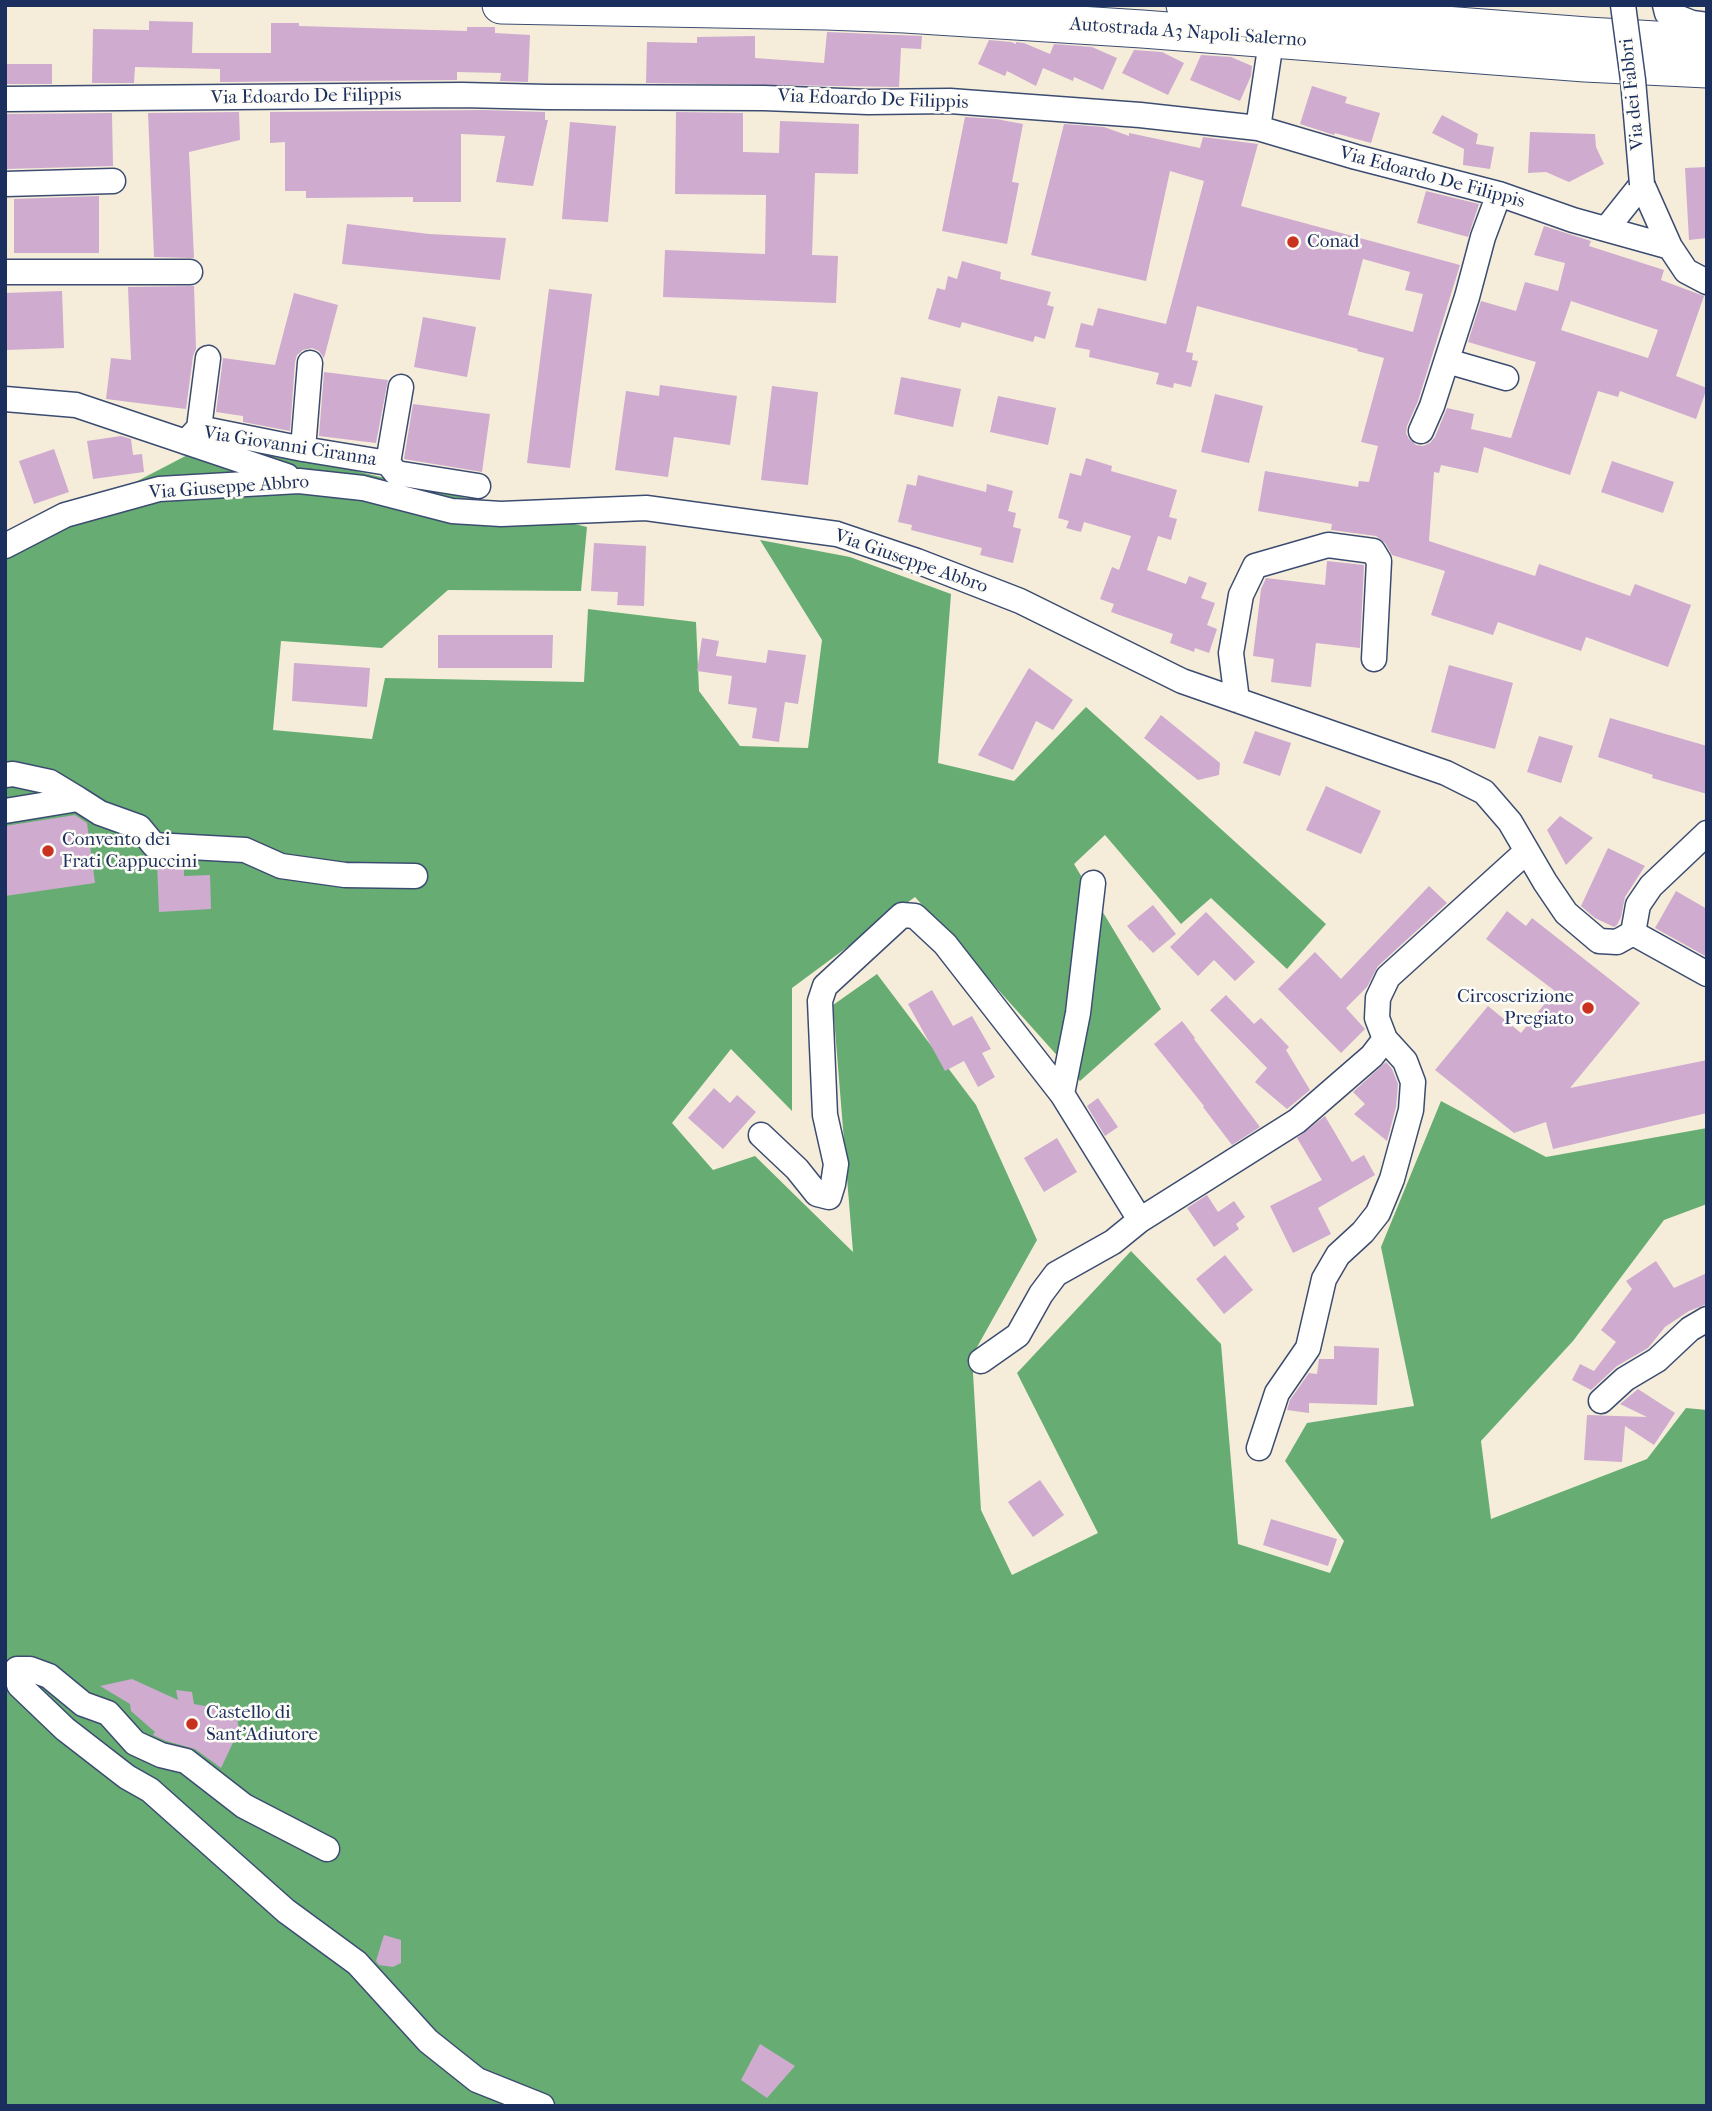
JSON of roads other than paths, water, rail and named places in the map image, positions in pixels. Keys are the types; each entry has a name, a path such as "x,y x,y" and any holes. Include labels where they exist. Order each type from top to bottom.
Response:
{"highway":[{"name":"Autostrada A3 Napoli-Salerno","path":"501,5 825,10 905,14 1584,63 1707,69"},
{"name":"Autostrada A3 Napoli-Salerno","path":"1185,5 1707,43"}],"street":[{"name":"Via dei Fabbri","path":"1623,5 1642,184 1670,247"},
{"path":"1665,5 1667,13 1692,23 1707,25"},
{"path":"1258,128 1269,55"},
{"name":"Via Edoardo De Filippis","path":"5,99 462,95 764,97 868,102 950,101 1140,115 1258,128 1499,194 1573,220 1670,247"},
{"path":"5,184 113,181"},
{"path":"1618,231 1642,184"},
{"path":"1420,431 1432,406 1483,237 1499,194"},
{"path":"1670,247 1686,271 1707,282"},
{"path":"5,272 190,272"},
{"name":"Via Giovanni Ciranna","path":"208,358 192,435 388,463 396,473 478,486"},
{"path":"1447,360 1506,378"},
{"path":"303,449 310,363"},
{"path":"388,463 401,387"},
{"path":"5,399 76,405 192,435 299,481"},
{"name":"Via Giuseppe Abbro","path":"5,546 65,515 159,489 299,481 363,488 452,512 502,514 646,508 837,534 917,561 1020,601 1182,681 1446,773 1484,792 1510,822 1566,913 1599,941 1617,942 1633,933"},
{"path":"1237,700 1231,653 1241,595 1255,566 1328,545 1373,551 1379,561 1374,659"},
{"path":"5,775 13,774 50,782 100,813 139,827 154,845 244,849 281,866 345,875 415,876"},
{"path":"5,811 78,799"},
{"path":"1707,833 1651,886 1638,905 1633,933 1707,974"},
{"path":"1259,1448 1277,1393 1308,1348 1324,1279 1338,1255 1378,1213 1392,1179 1411,1110 1413,1082 1405,1061 1385,1039 1377,1018 1378,998 1388,977 1527,851"},
{"path":"1062,1094 1078,1013 1093,883"},
{"path":"761,1135 797,1169 817,1194 829,1197 836,1164 825,1115 820,1000 825,986 902,915 915,916 945,944 1062,1094 1140,1220"},
{"path":"981,1361 1018,1335 1041,1294 1056,1274 1112,1242 1140,1220 1297,1121 1372,1056 1385,1039"},
{"path":"1601,1401 1625,1379 1657,1360 1690,1329 1707,1319"},
{"path":"327,1849 244,1807 186,1761 161,1755 135,1743 108,1713 83,1704 49,1676 30,1669 17,1669 19,1685 65,1729 127,1777 150,1790 286,1911 357,1963 428,2041 477,2080 542,2106"}],"place":[{"name":"Conad","path":"1293,242"},
{"name":"Convento dei Frati Cappuccini","path":"48,851"},
{"name":"Circoscrizione Pregiato","path":"1588,1008"},
{"name":"Castello di Sant'Adiutore","path":"192,1724"}]}
